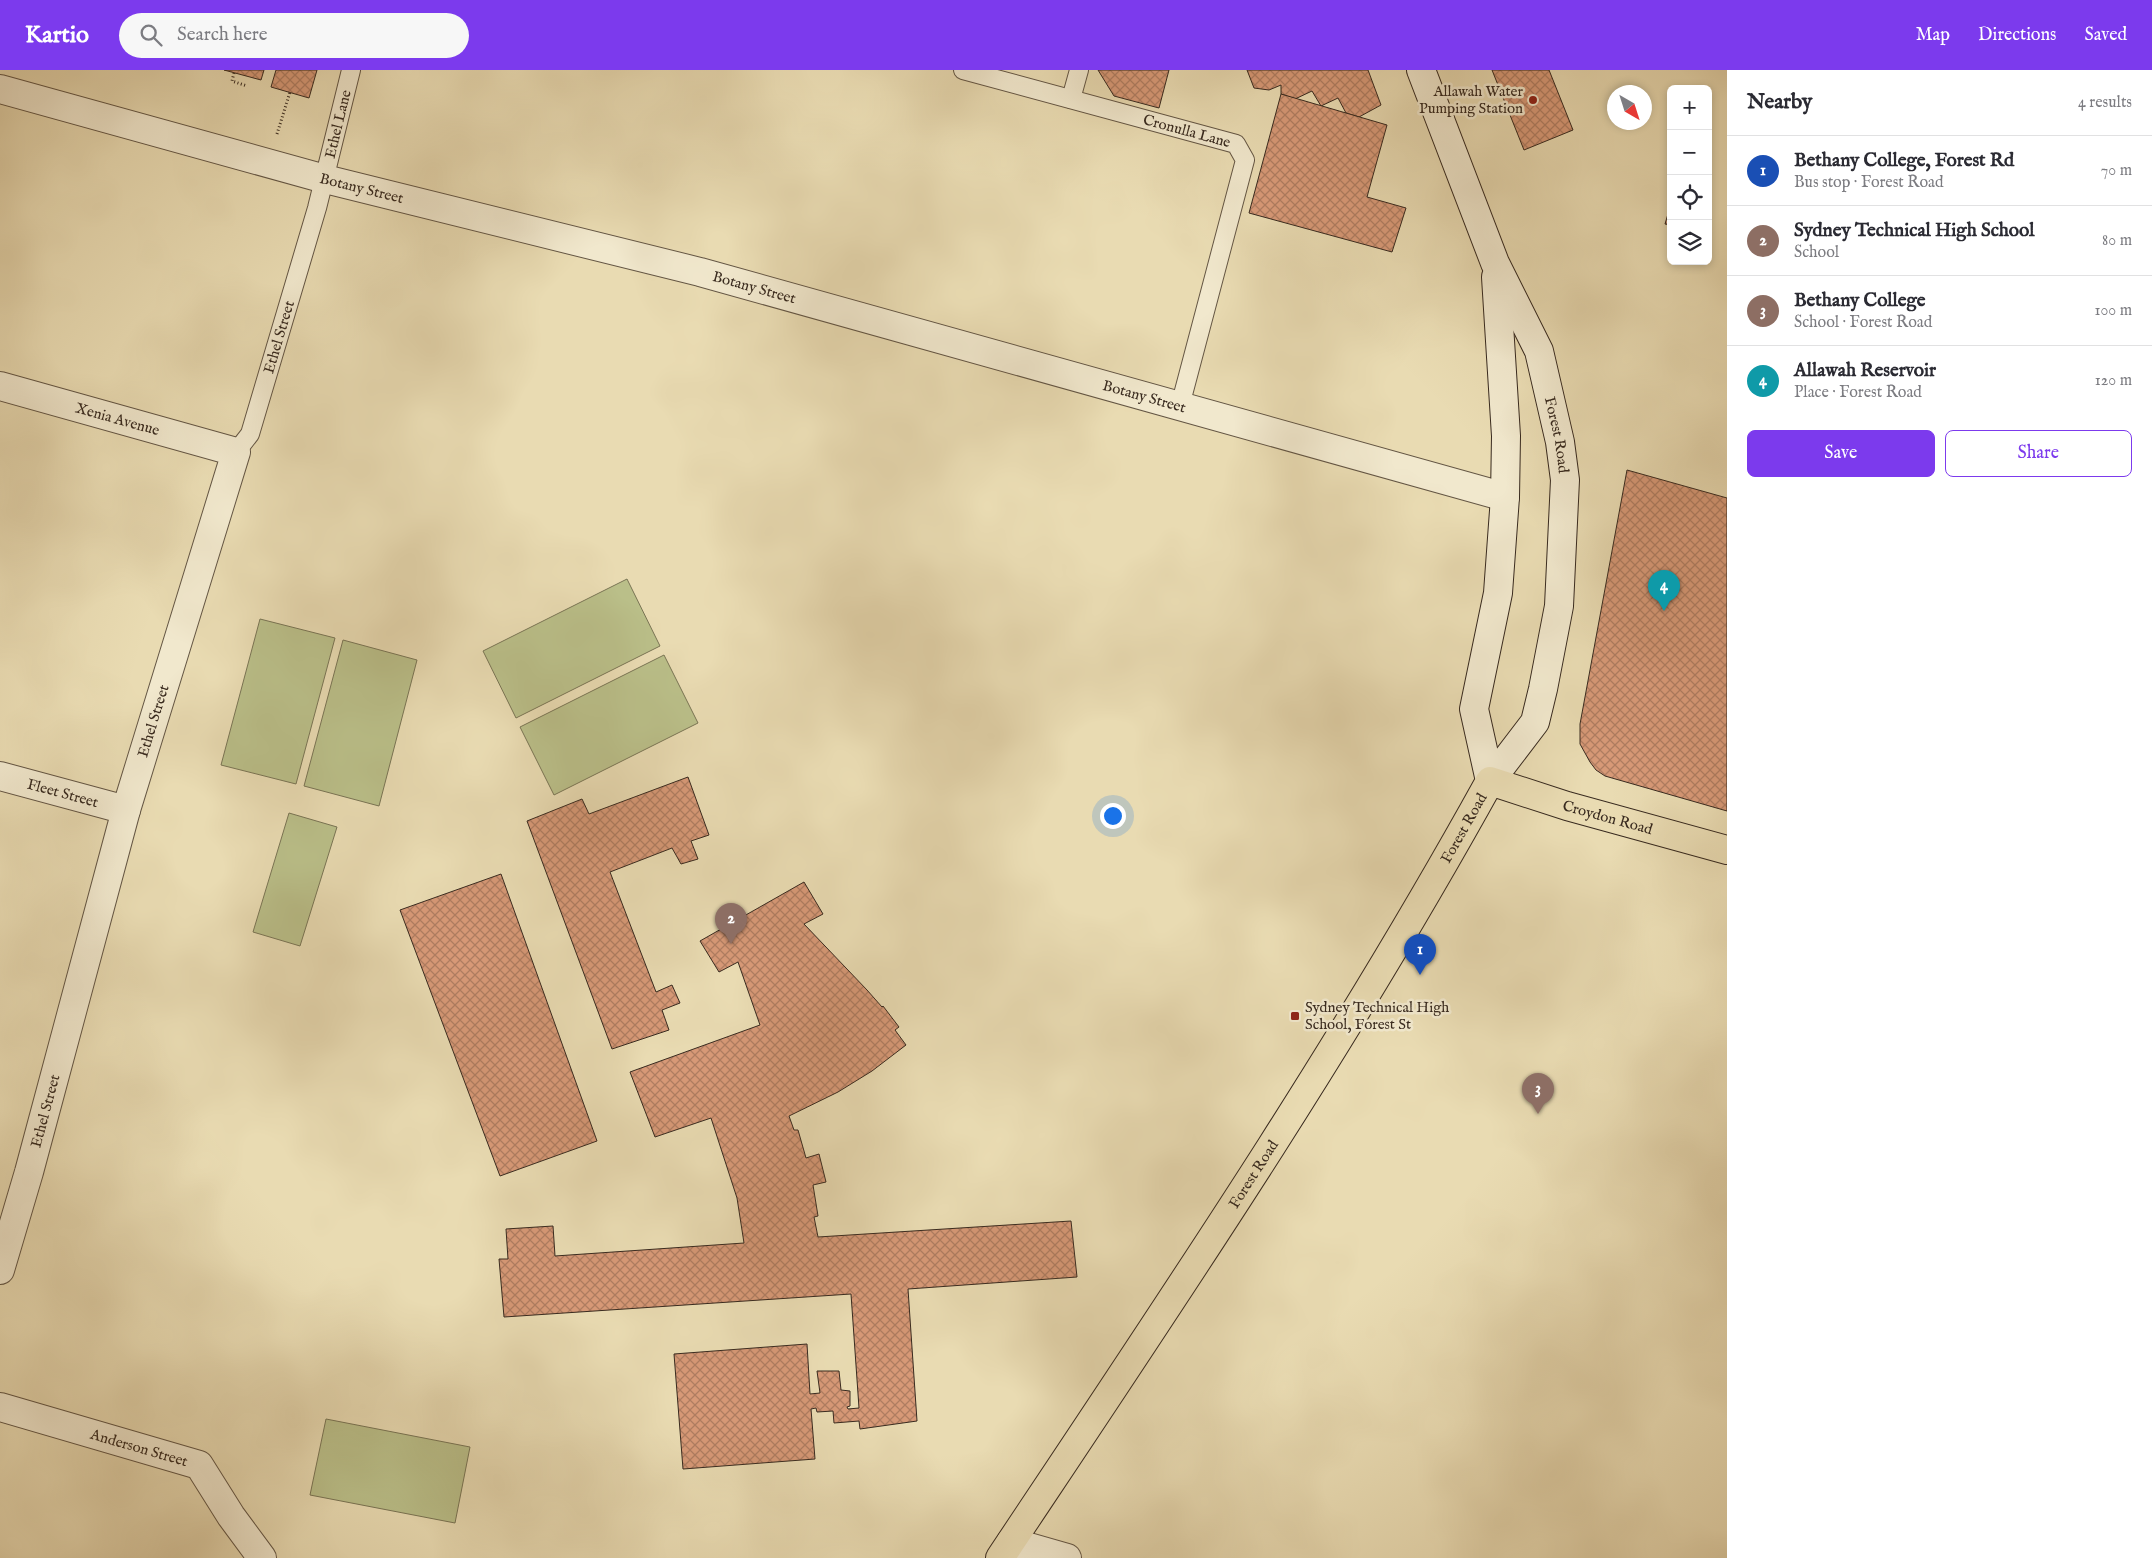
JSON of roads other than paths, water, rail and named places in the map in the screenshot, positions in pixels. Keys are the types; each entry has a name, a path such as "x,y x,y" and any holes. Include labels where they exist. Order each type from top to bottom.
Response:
{"main road":[{"name":"Croydon Road","path":"1490,781 1567,806 1727,850"},
{"name":"Forest Road","path":"1006,1550 1176,1296 1286,1123 1393,952 1490,781"}],"street":[{"name":"Forest Road","path":"1420,70 1495,263 1539,351 1560,442 1566,480 1559,606 1543,689 1534,722 1490,781"},
{"name":"Botany Street","path":"0,89 324,179 700,272 1505,497"},
{"name":"Forest Road","path":"1490,781 1474,709 1498,593 1505,497 1506,436 1495,263"},
{"name":"Xenia Avenue","path":"0,386 236,452"},
{"name":"Ethel Street","path":"0,1270 29,1172 126,810 236,452"},
{"name":"Fleet Street","path":"0,776 126,810"},
{"name":"Anderson Street","path":"0,1407 199,1465 231,1516 262,1558"},
{"path":"1006,1550 1067,1558"}],"lane":[{"name":"Ethel Lane","path":"324,179 351,70"},
{"name":"Cronulla Lane","path":"963,70 1236,144 1245,160 1180,406"},
{"path":"1071,99 1079,70"},
{"name":"Ethel Street","path":"236,452 250,434 324,179"}],"place":[{"name":"Allawah Water Pumping Station","path":"1533,100"},
{"name":"Allawah Reservoir","path":"1664,611"},
{"name":"Sydney Technical High School","path":"731,944"},
{"name":"Bethany College, Forest Rd","path":"1420,975"},
{"name":"Sydney Technical High School, Forest St","path":"1295,1016"},
{"name":"Bethany College","path":"1538,1114"}]}
